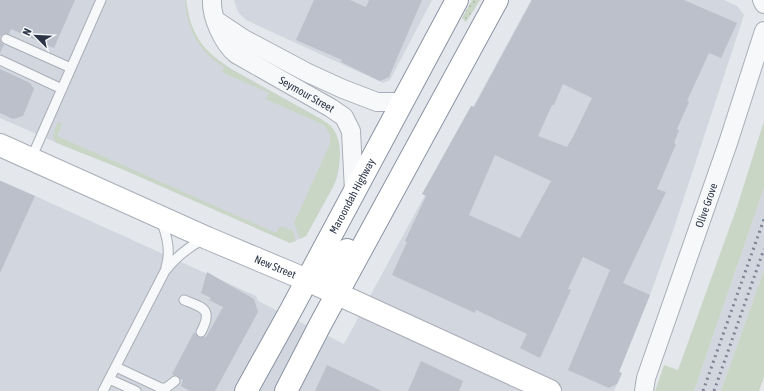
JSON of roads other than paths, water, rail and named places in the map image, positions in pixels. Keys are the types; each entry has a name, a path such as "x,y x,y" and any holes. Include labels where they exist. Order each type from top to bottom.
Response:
{"main road":[{"name":"Maroondah Highway","path":"246,391 457,0"},
{"path":"307,280 316,281 328,277 340,263 470,24 490,0"},
{"path":"286,391 496,0"},
{"name":"New Street","path":"0,145 207,238 307,280 550,391"}],"street":[{"name":"Seymour Street","path":"212,0 216,21 229,48 236,54 331,108 344,117 352,130 354,191"},
{"path":"762,0 764,4"},
{"name":"Seymour Street","path":"216,21 233,33 308,73 343,89 377,102 402,102"},
{"name":"Olive Grove","path":"642,387 728,143 764,31"}],"lane":[{"path":"31,159 101,0"},
{"path":"6,39 71,68"},
{"path":"0,60 62,89"},
{"path":"160,217 166,232 169,253 165,271"},
{"path":"103,391 165,271 182,252 193,244 207,238"},
{"path":"184,300 203,309 207,313 208,317 201,332"},
{"path":"116,367 161,388 166,388 175,380 168,391"},
{"path":"109,379 136,391"}],"railway":[{"path":"703,391 764,219"},
{"path":"714,391 764,249"}]}
